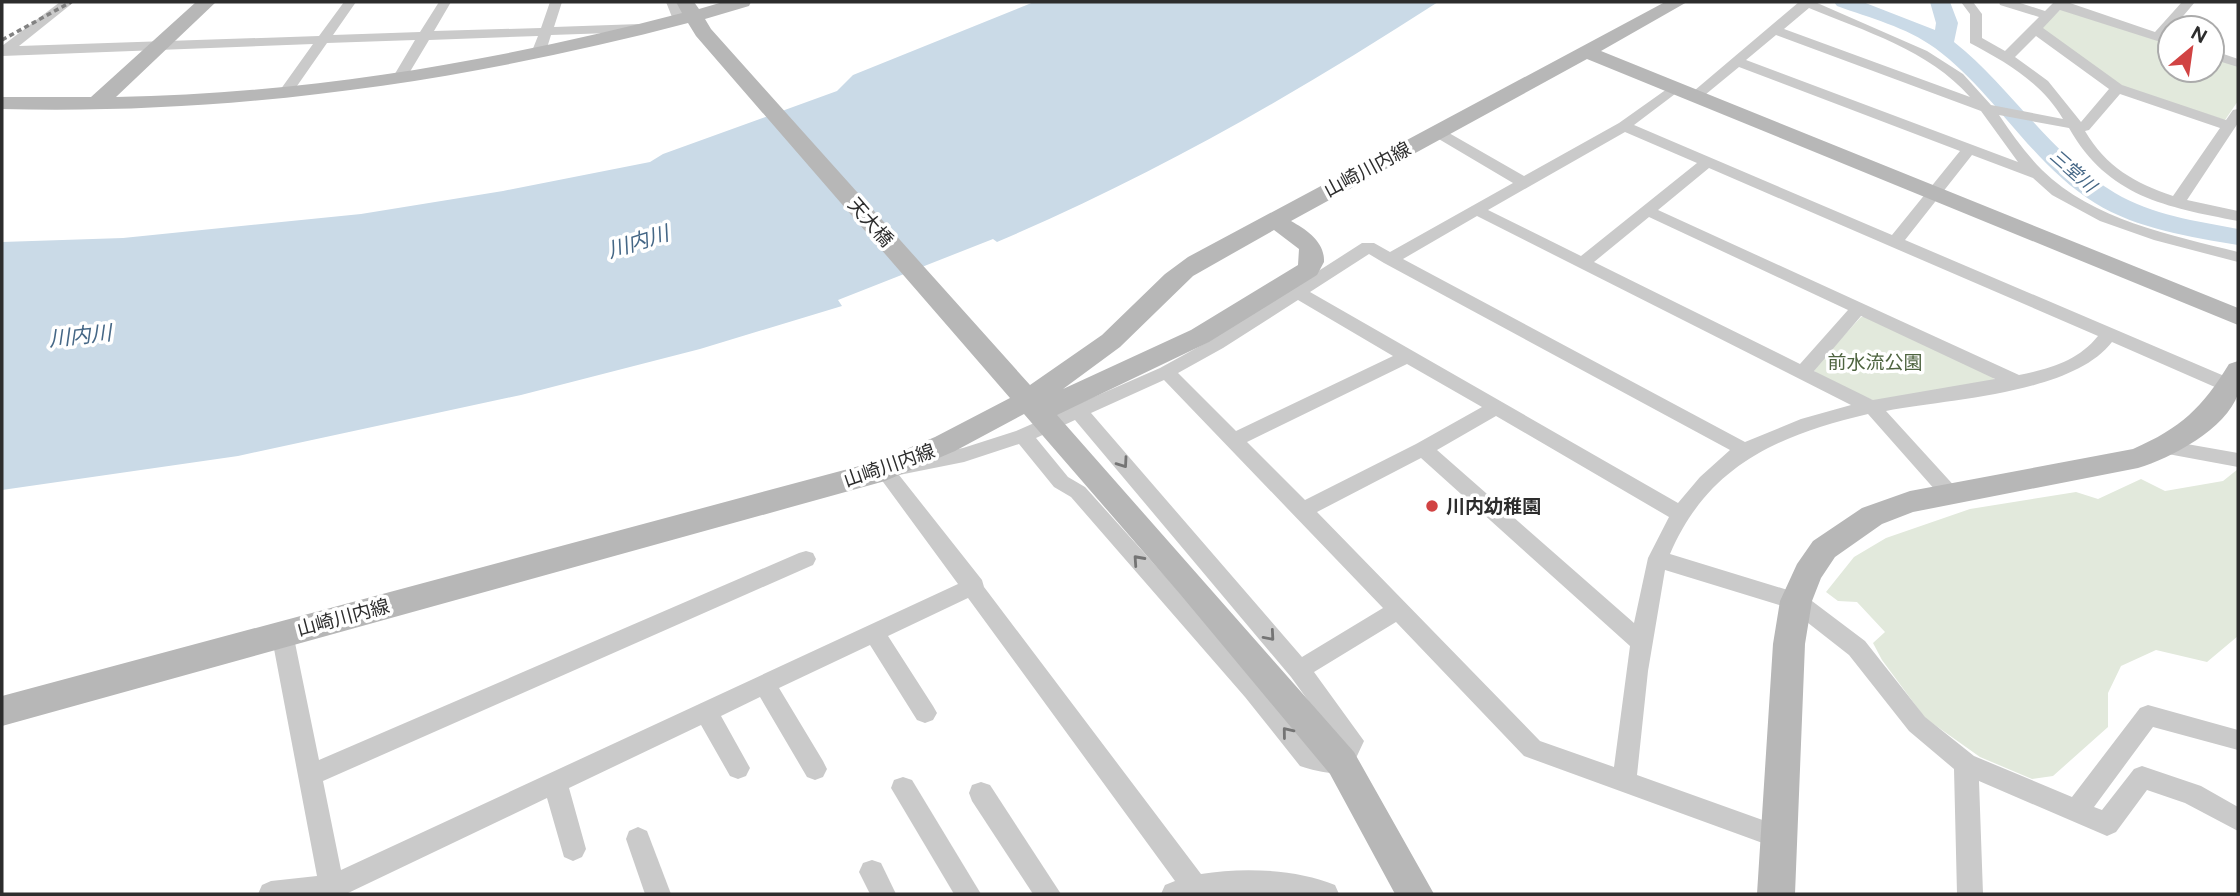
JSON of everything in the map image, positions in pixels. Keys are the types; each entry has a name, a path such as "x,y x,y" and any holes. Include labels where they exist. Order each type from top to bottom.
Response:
{"street":[{"path":"3,49 50,2 60,2"},
{"path":"3,49 68,2"},
{"path":"95,105 207,2"},
{"path":"285,93 350,2"},
{"path":"400,77 445,2"},
{"path":"539,51 556,2"},
{"path":"705,15 742,2"},
{"name":"山崎川内線","path":"2,711 885,470 985,426 1104,347 1133,323 1163,287 1182,271 1678,2"},
{"path":"1390,259 1526,184 1736,61 1806,2 1906,46 1957,76 1993,109 2038,176"},
{"path":"1967,2 1976,14 1975,40 2007,57 2045,86 2070,124 2105,168 2132,185 2178,201 2238,216"},
{"path":"2005,2 2047,16"},
{"path":"2007,57 2059,3 2156,36"},
{"path":"2,103 95,105 285,93 400,77 539,51 640,28 679,7"},
{"name":"天大橋","path":"679,7 705,15 1031,424 1191,585 1342,763 1415,894"},
{"path":"3,49 640,28"},
{"path":"2035,29 2117,88 2229,126"},
{"path":"1775,30 1993,109 2084,127 2117,88"},
{"path":"1588,53 2238,317"},
{"path":"1736,61 2038,176 2088,208 2125,225 2238,257"},
{"path":"2178,201 2238,113"},
{"path":"1624,126 2109,334 2234,378 2219,405 2200,425 2164,447 2138,458 1910,502 1891,508 1847,531 1824,550 1808,573 1796,601 1789,644 1776,894"},
{"path":"1437,132 1526,184"},
{"path":"1895,242 1969,150"},
{"path":"1582,263 1707,162"},
{"path":"1646,210 2018,382"},
{"path":"1478,211 1873,408 1951,495"},
{"path":"1031,424 1078,411 1166,372 1217,345 1299,284 1313,264 1313,251 1308,243 1274,220"},
{"path":"1326,894 1248,882 1185,890 974,586 885,470 964,455 1031,424 1368,247 1745,450"},
{"path":"1299,284 1408,356 1679,513"},
{"path":"1802,373 1859,308"},
{"path":"1624,783 1641,642 1658,559 1679,513 1718,473 1745,450 1804,424 1873,408 2047,377 2067,369 2101,346 2109,334"},
{"path":"1233,440 1408,356"},
{"path":"1166,372 1303,510 1532,749 1779,837"},
{"path":"1303,510 1423,449 1495,408"},
{"path":"1031,424 1061,482 1078,492 1244,680 1308,758 1342,763 1352,741 1299,670 1078,411"},
{"path":"2164,447 2238,460"},
{"path":"1423,449 1641,642"},
{"path":"311,775 806,559"},
{"path":"1658,559 1796,601 1857,648 1917,724 1966,764 2107,824 2142,777 2192,794 2238,820"},
{"path":"271,894 333,890 555,782 974,586"},
{"path":"1299,670 1398,610"},
{"path":"282,633 333,890"},
{"path":"874,633 925,713"},
{"path":"765,684 815,769"},
{"path":"706,712 738,768"},
{"path":"2077,810 2148,715 2238,740"},
{"path":"1966,764 1970,894"},
{"path":"555,782 573,849"},
{"path":"904,788 968,894"},
{"path":"981,793 1048,894"},
{"path":"638,839 659,894"}],"green space":[{"path":"2061,9 2156,39 2156,84 2226,84 2226,61 2238,65 2238,101 2225,120 2127,89 2041,28"},
{"name":"前水流公園","path":"1861,317 1869,317 1992,374 1995,382 1877,402 1819,376 1813,369"},
{"path":"2238,469 2238,636 2207,662 2156,650 2121,666 2108,693 2108,727 2053,776 2032,779 1980,757 1925,718 1882,660 1873,643 1885,632 1857,602 1838,601 1826,592 1854,557 1886,538 1970,509 2076,492 2098,499 2141,479 2165,491 2223,481"}],"water":[{"name":"川内川","path":"1034,2 1438,2 1277,101 1168,161 997,242 993,239 838,300 842,306 700,349 521,395 238,456 2,490 2,242 123,238 361,214 503,191 650,162 663,154 837,91 853,75"}],"waterway":[{"name":"三堂川","path":"1844,2 1907,24 1943,44"},
{"name":"三堂川","path":"1940,2 1947,23 1943,44"},
{"name":"三堂川","path":"1943,44 1984,80 2062,164 2105,198 2153,218 2238,237"}],"railway":[{"path":"2,40 71,2"}],"place":[{"name":"川内幼稚園","path":"1432,506"}]}
